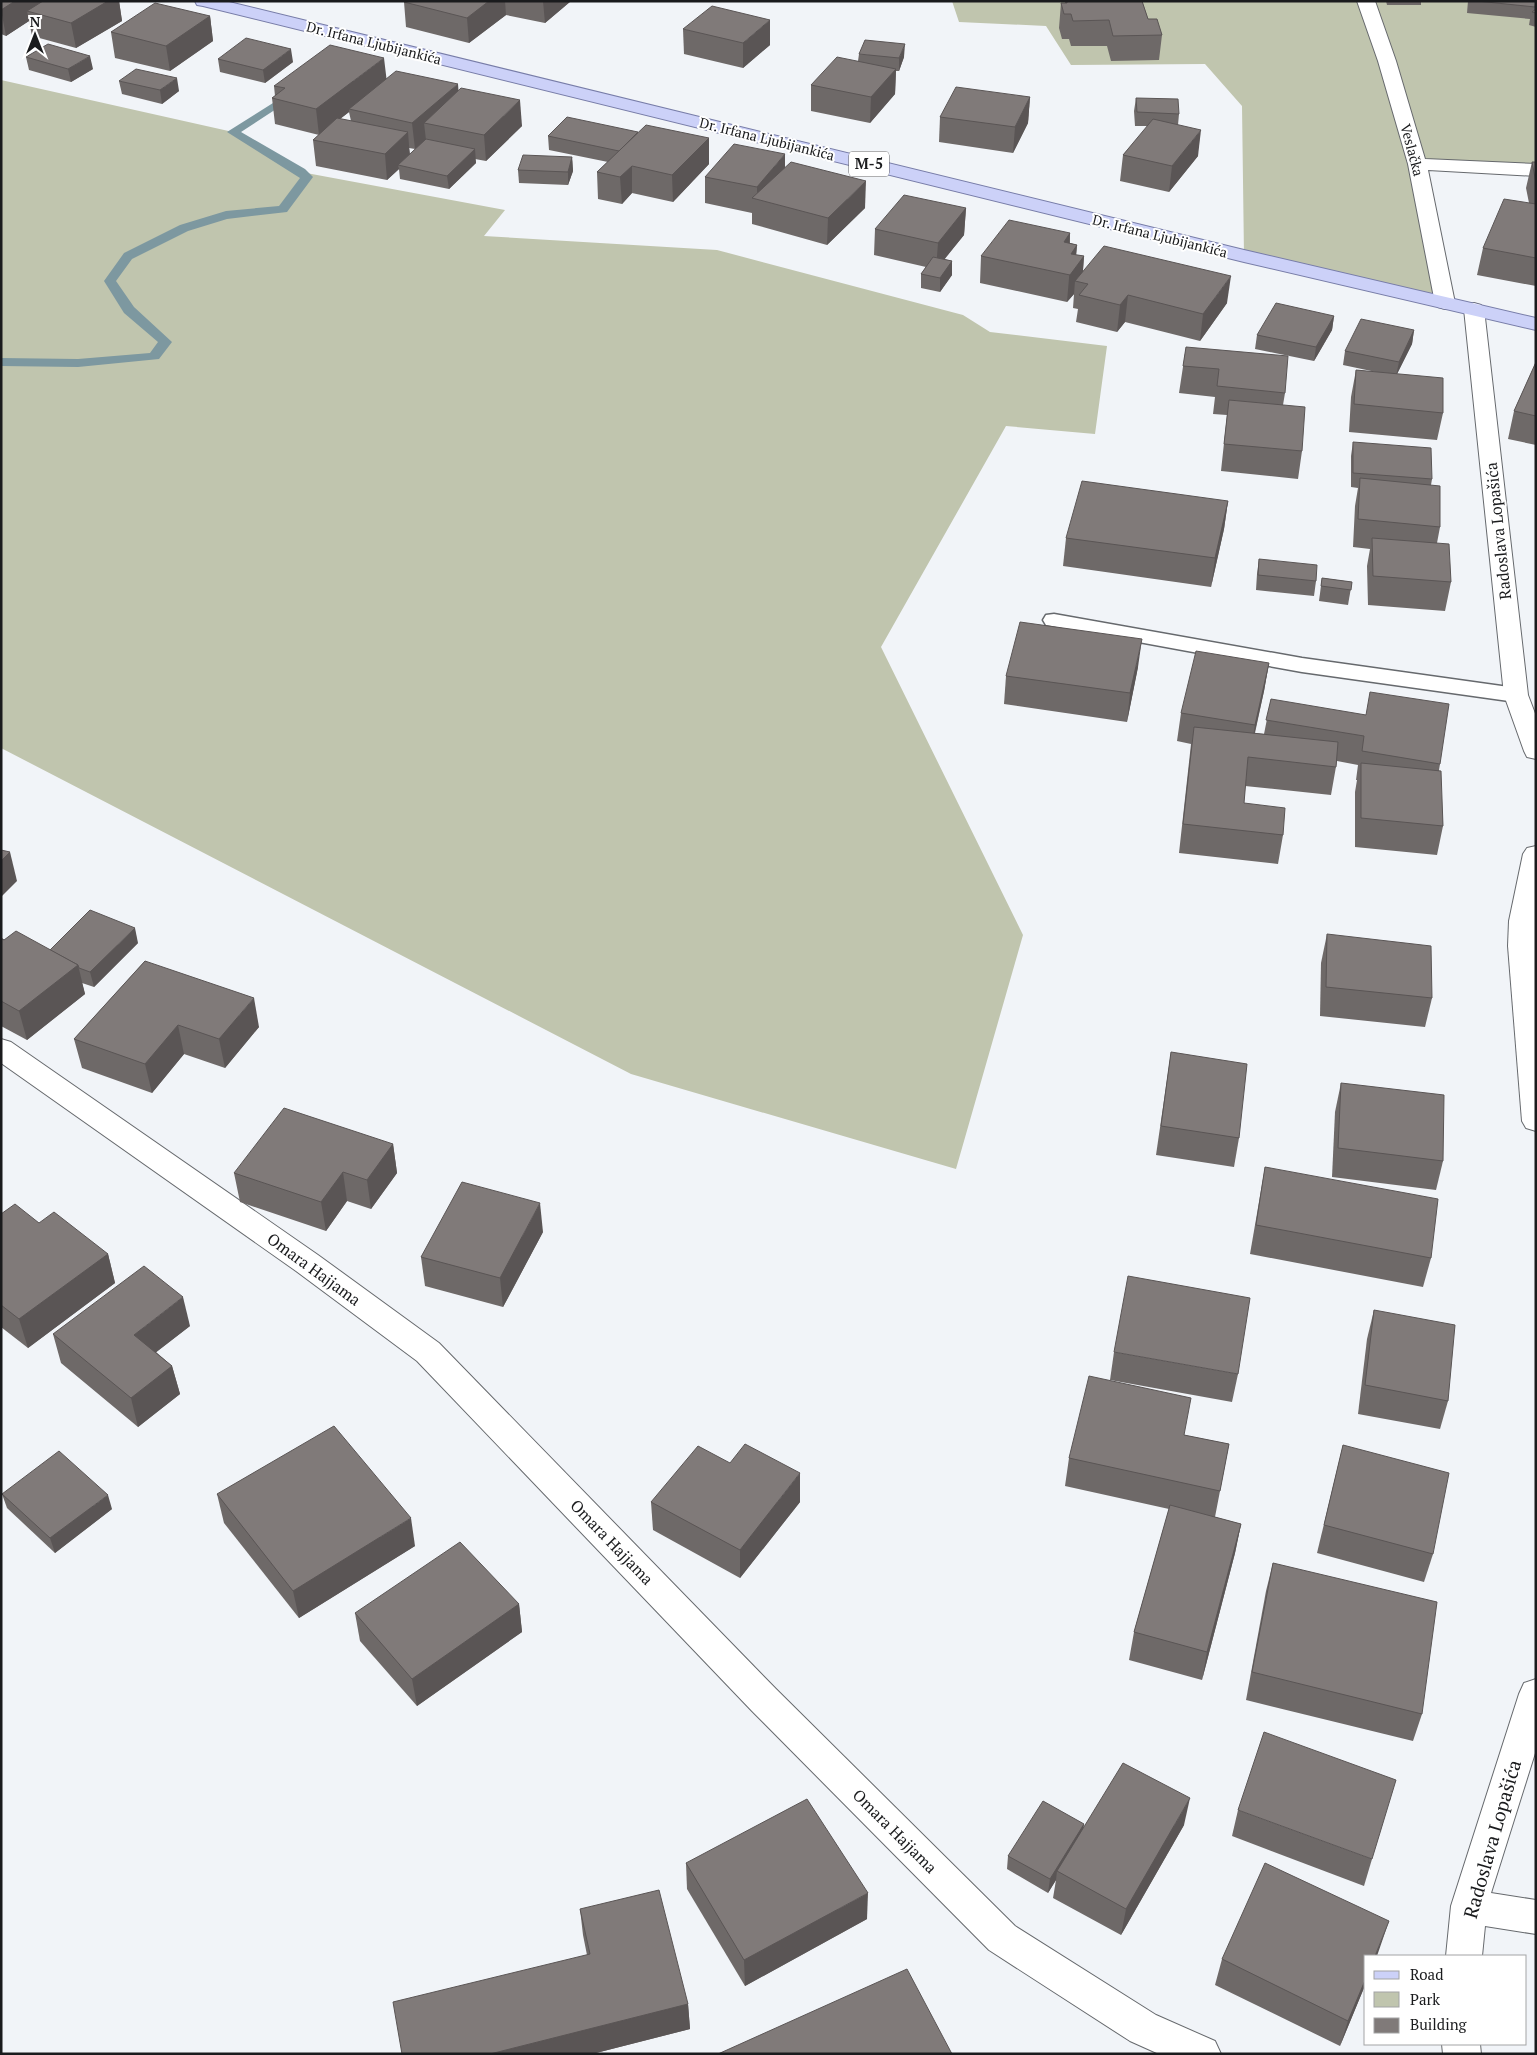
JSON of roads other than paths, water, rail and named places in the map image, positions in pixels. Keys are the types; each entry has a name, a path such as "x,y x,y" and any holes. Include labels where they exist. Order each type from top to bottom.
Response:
{"main road":[{"name":"Dr. Irfana Ljubijankića","path":"203,1 1234,254 1536,324"}],"street":[{"name":"Veslačka","path":"1366,1 1387,61 1417,164 1445,303"},
{"path":"1417,164 1536,170"},
{"name":"Radoslava Lopašića","path":"1474,309 1516,695 1536,751"},
{"path":"1536,854 1522,921 1521,946 1536,1121"},
{"name":"Omara Hajjama","path":"1,1049 307,1263 428,1352 757,1693 1002,1938 1143,2028 1202,2054"},
{"name":"Radoslava Lopašića","path":"1464,1955 1469,1906 1536,1694"},
{"path":"1469,1906 1536,1917"}],"lane":[{"path":"1054,620 1302,665 1516,695"}],"waterway":[{"path":"1,362 78,363 154,356 165,342 129,310 110,281 128,256 184,228 226,215 283,209 307,177 233,132 292,94"}]}
